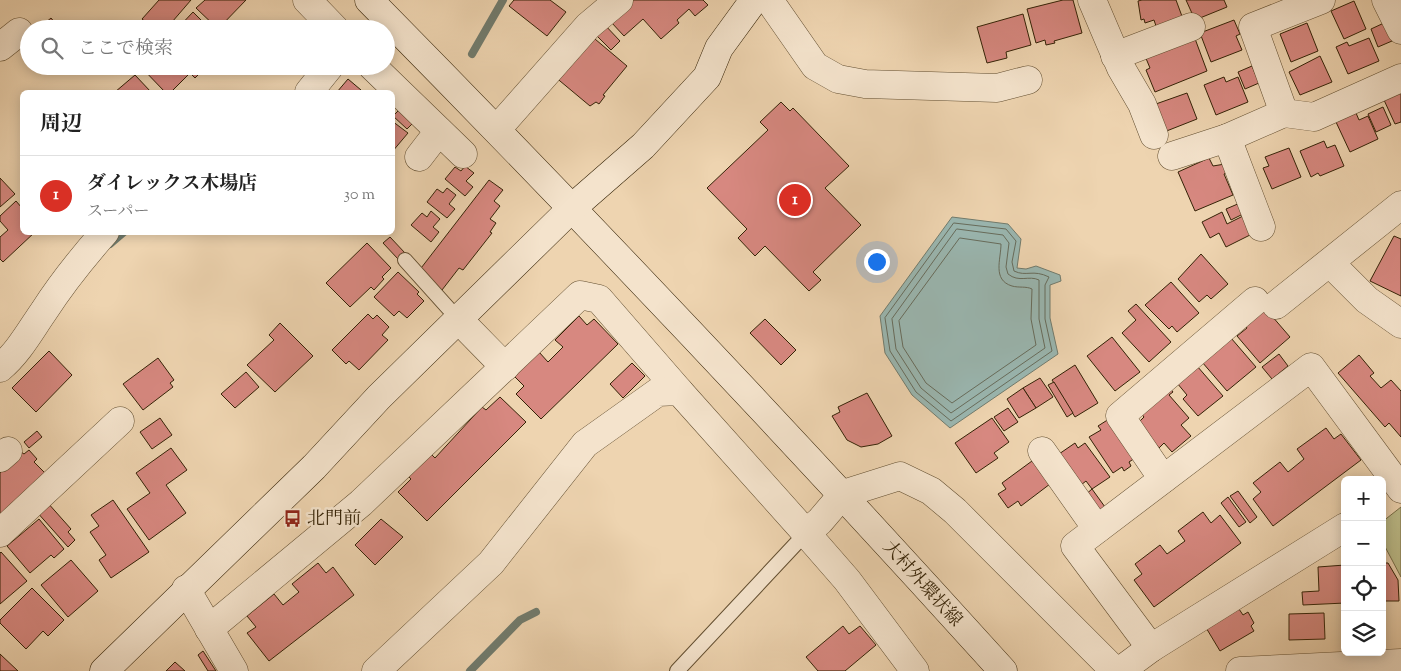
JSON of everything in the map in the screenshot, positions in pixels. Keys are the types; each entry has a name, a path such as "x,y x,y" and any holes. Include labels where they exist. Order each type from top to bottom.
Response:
{"street":[{"path":"307,0 326,20"},
{"name":"大村外環状線","path":"369,0 389,20"},
{"path":"497,130 588,26 619,0"},
{"path":"104,671 314,467 379,396 458,319 572,208 643,146 707,77 719,48 754,0"},
{"path":"769,0 815,66 838,79 865,84 997,88 1028,80"},
{"path":"1092,0 1115,56 1142,104 1154,135"},
{"path":"1284,113 1253,28 1320,0"},
{"path":"1386,0 1401,30"},
{"name":"大村外環状線","path":"395,26 572,208 843,494 1003,671"},
{"path":"1115,56 1191,27"},
{"path":"311,90 323,75"},
{"path":"381,75 463,154"},
{"path":"1172,156 1227,138 1284,113 1314,117 1401,78"},
{"path":"419,157 439,131"},
{"path":"1227,138 1261,227"},
{"path":"1163,479 1120,416 1265,303 1330,263 1396,215"},
{"path":"0,368 16,354 44,310 87,252 102,235"},
{"path":"1330,263 1367,300 1401,324"},
{"path":"209,629 361,503 580,295 599,299 847,580 915,671"},
{"path":"458,319 505,367"},
{"path":"1151,648 1075,546 1311,368 1401,491 1386,501"},
{"path":"376,671 491,563 585,444 658,392 679,391"},
{"path":"0,533 120,421"},
{"path":"1042,451 1097,529"},
{"path":"806,532 820,522 843,494 900,476 931,491 955,511 1115,671"},
{"path":"1120,671 1151,648 1341,529"},
{"path":"186,590 234,671"},
{"path":"1240,671 1401,663"}],"lane":[{"path":"404,260 458,319"},
{"path":"677,671 806,532"}],"green space":[{"path":"1401,507 1401,577 1386,549 1386,519"}],"water":[{"path":"952,217 1008,224 1021,239 1017,268 1026,269 1036,266 1060,275 1061,281 1050,285 1050,318 1058,354 950,428 912,395 885,353 880,316"}],"building":[{"path":"159,0 191,0 174,20 142,19"},
{"path":"205,0 246,0 227,20 209,20 196,8"},
{"path":"514,0 550,0 566,12 547,36 509,6"},
{"path":"630,0 703,0 708,5 695,16 689,9 677,20 679,23 661,39 643,19 624,36 611,22"},
{"path":"1063,0 1073,0 1082,33 1046,45 1045,40 1036,43 1027,9"},
{"path":"1176,0 1183,19 1157,29 1154,20 1145,23 1144,19 1141,20 1138,1"},
{"path":"1186,0 1224,0 1227,7 1195,20"},
{"path":"1354,1 1366,29 1344,39 1331,11"},
{"path":"193,12 201,20 185,20"},
{"path":"1023,14 1031,45 1006,52 1007,58 987,63 977,27"},
{"path":"1234,20 1240,34 1236,36 1242,50 1211,62 1200,33"},
{"path":"603,23 620,41 611,50 593,32"},
{"path":"1307,23 1318,51 1291,62 1280,34"},
{"path":"1384,23 1392,41 1378,47 1371,29"},
{"path":"589,34 627,66 603,95 605,96 599,104 596,102 590,106 554,76"},
{"path":"1194,36 1207,71 1155,92 1146,70 1150,68 1145,56"},
{"path":"1369,38 1379,61 1348,74 1336,47 1347,42 1349,46"},
{"path":"1320,56 1332,82 1300,95 1289,72"},
{"path":"1252,66 1259,83 1245,89 1238,72"},
{"path":"135,75 149,90 117,90"},
{"path":"149,75 188,75 173,90 163,90"},
{"path":"1224,77 1226,82 1238,77 1248,102 1216,115 1204,85"},
{"path":"348,79 361,90 339,90"},
{"path":"1187,93 1197,119 1164,132 1153,105"},
{"path":"1401,93 1401,122 1395,124 1384,100"},
{"path":"781,102 790,111 793,108 849,166 825,188 861,225 813,272 821,280 809,291 765,246 755,256 738,238 747,229 707,188 768,130 760,122"},
{"path":"1383,107 1391,125 1376,132 1368,114"},
{"path":"399,110 413,123 407,129 395,118 395,114"},
{"path":"1356,113 1359,120 1368,116 1378,139 1350,152 1336,122"},
{"path":"395,123 408,133 395,148"},
{"path":"1324,141 1327,148 1335,145 1344,166 1320,176 1318,173 1311,177 1300,151"},
{"path":"1289,148 1301,177 1272,189 1263,168 1269,166 1265,157"},
{"path":"1209,158 1213,166 1225,164 1228,172 1224,174 1233,195 1195,211 1178,172"},
{"path":"465,166 474,173 466,181 473,187 465,196 445,179 455,167 461,171"},
{"path":"0,178 15,194 0,207"},
{"path":"489,180 503,190 494,201 500,206 490,219 496,223 490,232 492,233 463,270 459,268 442,290 418,272"},
{"path":"447,188 456,195 449,204 455,209 447,218 427,202 437,189 443,193"},
{"path":"16,201 20,206 20,235 32,235 3,262 0,259 0,237 8,230 0,221 0,216"},
{"path":"1240,203 1245,213 1231,220 1226,209"},
{"path":"431,211 440,219 433,227 439,232 431,242 411,225 422,213 427,217"},
{"path":"1222,212 1227,224 1245,215 1254,233 1226,247 1219,233 1210,238 1202,222"},
{"path":"1394,236 1401,239 1401,296 1370,281"},
{"path":"390,237 405,253 398,259 383,243"},
{"path":"367,243 391,268 382,277 384,279 374,290 371,287 350,307 326,283"},
{"path":"1201,254 1228,284 1211,299 1207,295 1199,302 1178,279"},
{"path":"398,272 419,292 417,294 424,301 407,318 399,311 394,316 374,297"},
{"path":"1171,282 1199,313 1177,332 1172,326 1169,329 1145,305"},
{"path":"1136,304 1171,342 1149,362 1122,333 1136,320 1128,311"},
{"path":"1265,308 1290,337 1260,363 1237,336 1247,328 1245,325"},
{"path":"368,314 373,319 377,315 389,327 382,335 388,340 359,370 349,361 346,364 332,350"},
{"path":"579,316 587,325 594,319 618,344 541,419 516,394 524,386 514,376 539,352 548,362 563,347 555,340"},
{"path":"765,319 796,350 781,365 750,333"},
{"path":"280,323 313,356 275,392 247,365 274,340 269,335"},
{"path":"1112,337 1140,372 1115,391 1087,356"},
{"path":"1231,338 1256,367 1227,391 1202,362"},
{"path":"49,351 72,375 36,412 12,388"},
{"path":"1279,354 1288,366 1272,379 1262,367"},
{"path":"1359,355 1374,373 1370,376 1381,388 1391,380 1401,391 1401,437 1389,423 1385,427 1338,373"},
{"path":"158,358 174,380 170,383 173,387 143,410 123,384"},
{"path":"632,363 645,376 623,398 610,384"},
{"path":"1075,365 1098,403 1075,417 1052,380"},
{"path":"1197,366 1223,396 1198,416 1183,399 1187,395 1177,383"},
{"path":"246,372 259,387 235,408 221,394"},
{"path":"1040,378 1053,397 1036,408 1023,388"},
{"path":"1054,382 1073,413 1067,417 1048,385"},
{"path":"1169,387 1173,392 1169,395 1189,418 1181,425 1191,436 1172,452 1164,443 1159,448 1138,423 1144,417 1140,412"},
{"path":"1023,388 1036,408 1019,418 1007,399"},
{"path":"867,393 892,436 878,444 861,447 847,440 832,416 840,412 838,407"},
{"path":"500,397 526,422 427,521 398,492 411,479 408,476 431,454 435,458 482,407 486,410"},
{"path":"1008,408 1018,422 1004,431 994,417"},
{"path":"160,418 172,435 152,449 140,432"},
{"path":"992,418 1009,442 994,453 998,458 976,473 955,443"},
{"path":"1109,419 1135,458 1129,462 1131,466 1124,471 1122,467 1113,473 1089,437 1101,430 1098,426"},
{"path":"1326,428 1334,439 1341,434 1361,460 1273,526 1253,499 1261,492 1253,483 1280,462 1288,472 1304,459 1297,449"},
{"path":"37,431 42,437 29,448 24,442"},
{"path":"1075,443 1078,448 1085,443 1110,477 1092,489 1086,481 1081,485 1059,454"},
{"path":"171,448 187,470 166,485 186,513 149,540 127,509 150,493 136,473"},
{"path":"29,450 37,459 34,462 48,476 0,523 0,473 21,452 24,454"},
{"path":"1032,461 1050,484 1021,506 1018,501 1008,508 998,494 1006,489 1002,483"},
{"path":"1092,489 1105,507 1097,513 1084,496"},
{"path":"1238,491 1257,517 1250,523 1230,496"},
{"path":"1228,497 1246,522 1239,527 1221,503"},
{"path":"113,500 149,552 111,578 99,560 106,555 90,532 99,526 91,515"},
{"path":"47,502 71,529 68,532 75,540 68,547 36,511"},
{"path":"1203,512 1211,523 1220,515 1241,543 1154,607 1134,580 1142,574 1135,564 1160,545 1167,554 1185,541 1178,531"},
{"path":"39,519 64,549 54,558 51,555 30,573 7,546"},
{"path":"381,519 403,537 375,565 355,545"},
{"path":"0,553 27,581 0,604"},
{"path":"71,560 98,591 68,617 41,585"},
{"path":"318,563 326,573 333,567 354,595 269,661 247,633 256,627 247,616 274,594 283,605 299,592 292,584"},
{"path":"1386,563 1388,563 1398,580 1399,601 1386,601"},
{"path":"1341,565 1341,603 1303,605 1302,592 1319,591 1318,567"},
{"path":"32,588 64,620 48,636 43,631 26,649 0,623 0,620"},
{"path":"1237,606 1243,615 1248,612 1254,623 1251,626 1254,631 1220,651 1205,626"},
{"path":"1324,613 1325,639 1289,640 1289,614"},
{"path":"843,626 849,634 860,626 876,645 845,671 818,671 806,657"},
{"path":"203,651 216,671 208,671 198,655"},
{"path":"0,654 18,671 0,671"},
{"path":"175,662 185,671 166,671"}],"waterway":[{"path":"472,54 503,0"},
{"path":"110,244 120,235"},
{"path":"470,671 520,620 536,612"}],"place":[{"name":"ダイレックス木場店","path":"795,200"},
{"name":"北門前","path":"293,518"}]}
